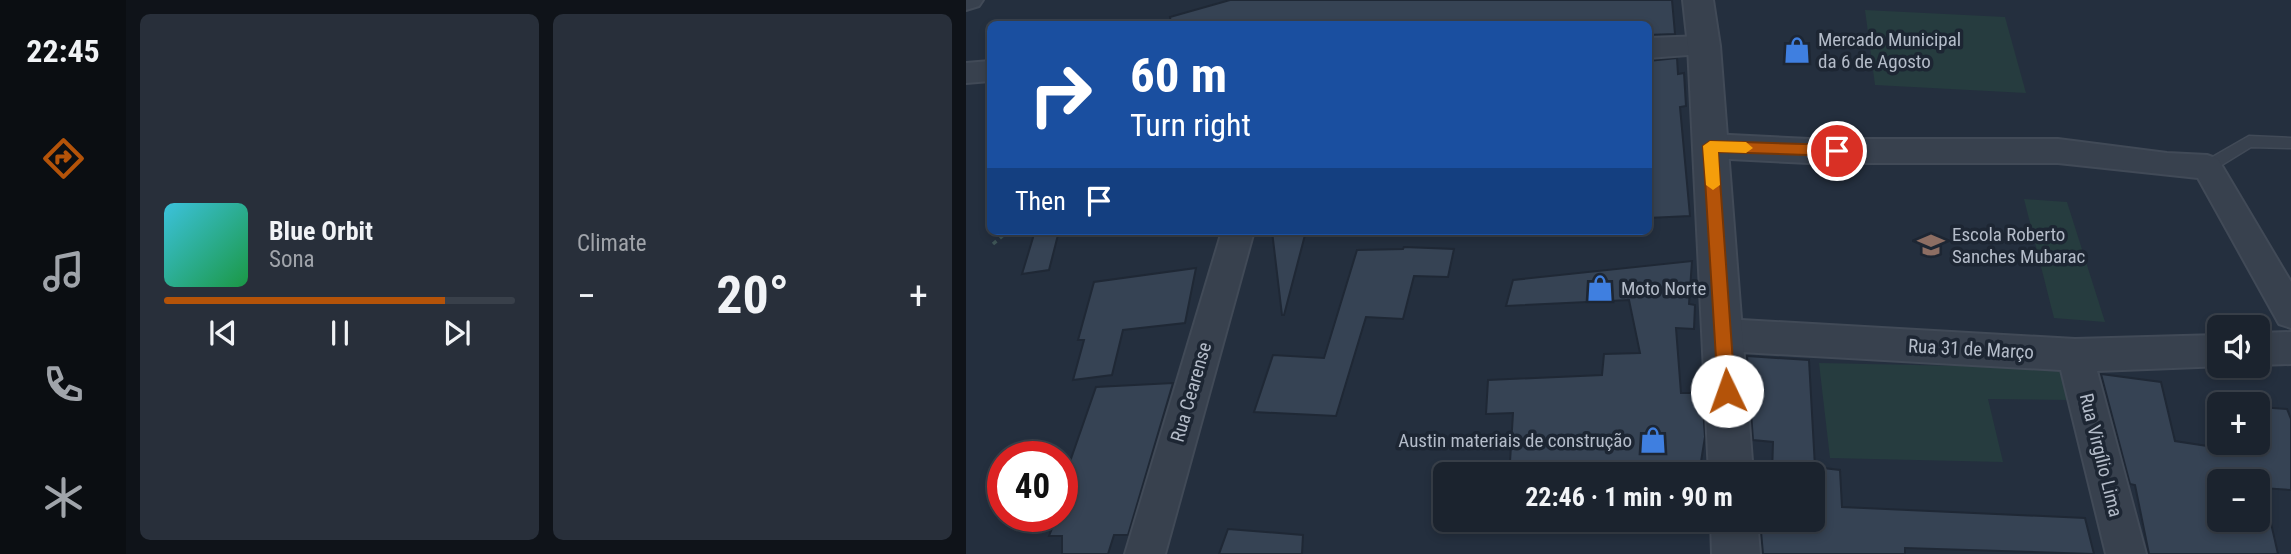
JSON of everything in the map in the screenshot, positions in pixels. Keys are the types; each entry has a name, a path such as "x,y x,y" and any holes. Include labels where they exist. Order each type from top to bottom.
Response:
{"street":[{"path":"1698,0 1704,46 1730,462"},
{"path":"1652,48 1704,46"},
{"path":"966,73 987,71"},
{"path":"1710,146 1809,151 2058,151 2207,167 2291,313"},
{"name":"Rua Cearense","path":"1145,554 1236,235"},
{"name":"Rua 31 de Março","path":"1724,335 2075,355 2207,351"},
{"path":"2270,349 2291,348"},
{"name":"Rua Virgílio Lima","path":"2075,355 2126,554"},
{"path":"1735,532 1736,554"}],"lane":[{"path":"2207,167 2249,141 2291,143"}],"path":[{"path":"993,244 1003,235"}],"green space":[{"path":"1865,10 2005,17 2026,93 1875,85"},
{"path":"2024,199 2067,202 2105,322 2054,318"},
{"path":"1819,363 2060,368 2070,400 1988,399 2003,462 1830,458"}],"building":[{"path":"1230,0 1672,0 1675,34 1652,35 1652,21 1171,21 1170,17"},
{"path":"1677,58 1678,74 1684,73 1686,106 1680,107 1690,216 1652,218 1652,61"},
{"path":"1034,235 1058,235 1049,270 1022,274"},
{"path":"1272,235 1305,235 1284,315"},
{"path":"1404,247 1454,249 1448,277 1414,276 1403,319 1366,317 1336,416 1254,412 1273,355 1324,358 1357,250"},
{"path":"1692,261 1689,304 1695,305 1694,329 1676,328 1681,393 1702,393 1705,437 1701,462 1510,462 1513,413 1486,414 1488,380 1602,375 1604,354 1640,353 1629,300 1506,306 1513,280"},
{"path":"1196,268 1185,323 1123,330 1112,375 1073,380 1084,340 1078,340 1094,282"},
{"path":"1747,356 1809,360 1815,462 1772,462 1773,442 1753,440"},
{"path":"2101,374 2161,382 2175,441 2207,446 2207,455 2270,455 2270,408 2287,409 2291,419 2291,490 2270,488 2270,469 2207,469 2207,532 2270,532 2270,519 2278,554 2149,554 2135,485 2130,484"},
{"path":"1173,383 1128,535 1114,535 1108,554 1062,554 1062,536 1049,536 1051,532 1078,532 1077,441 1096,387"},
{"path":"1825,468 1840,470 1842,507 2085,518 2094,554 1905,548 1905,554 1763,554 1761,532 1825,532"},
{"path":"1228,529 1303,535 1302,554 1219,554"}],"slow traffic":[{"path":"1713,185 1710,146 1746,148"}],"place":[{"name":"Mercado Municipal da 6 de Agosto","path":"1797,50"},
{"name":"Escola Roberto Sanches Mubarac","path":"1931,245"},
{"name":"Moto Norte","path":"1600,288"},
{"name":"Austin materiais de construção","path":"1653,440"}],"route":[{"path":"1727,391 1710,146 1837,151"}]}
